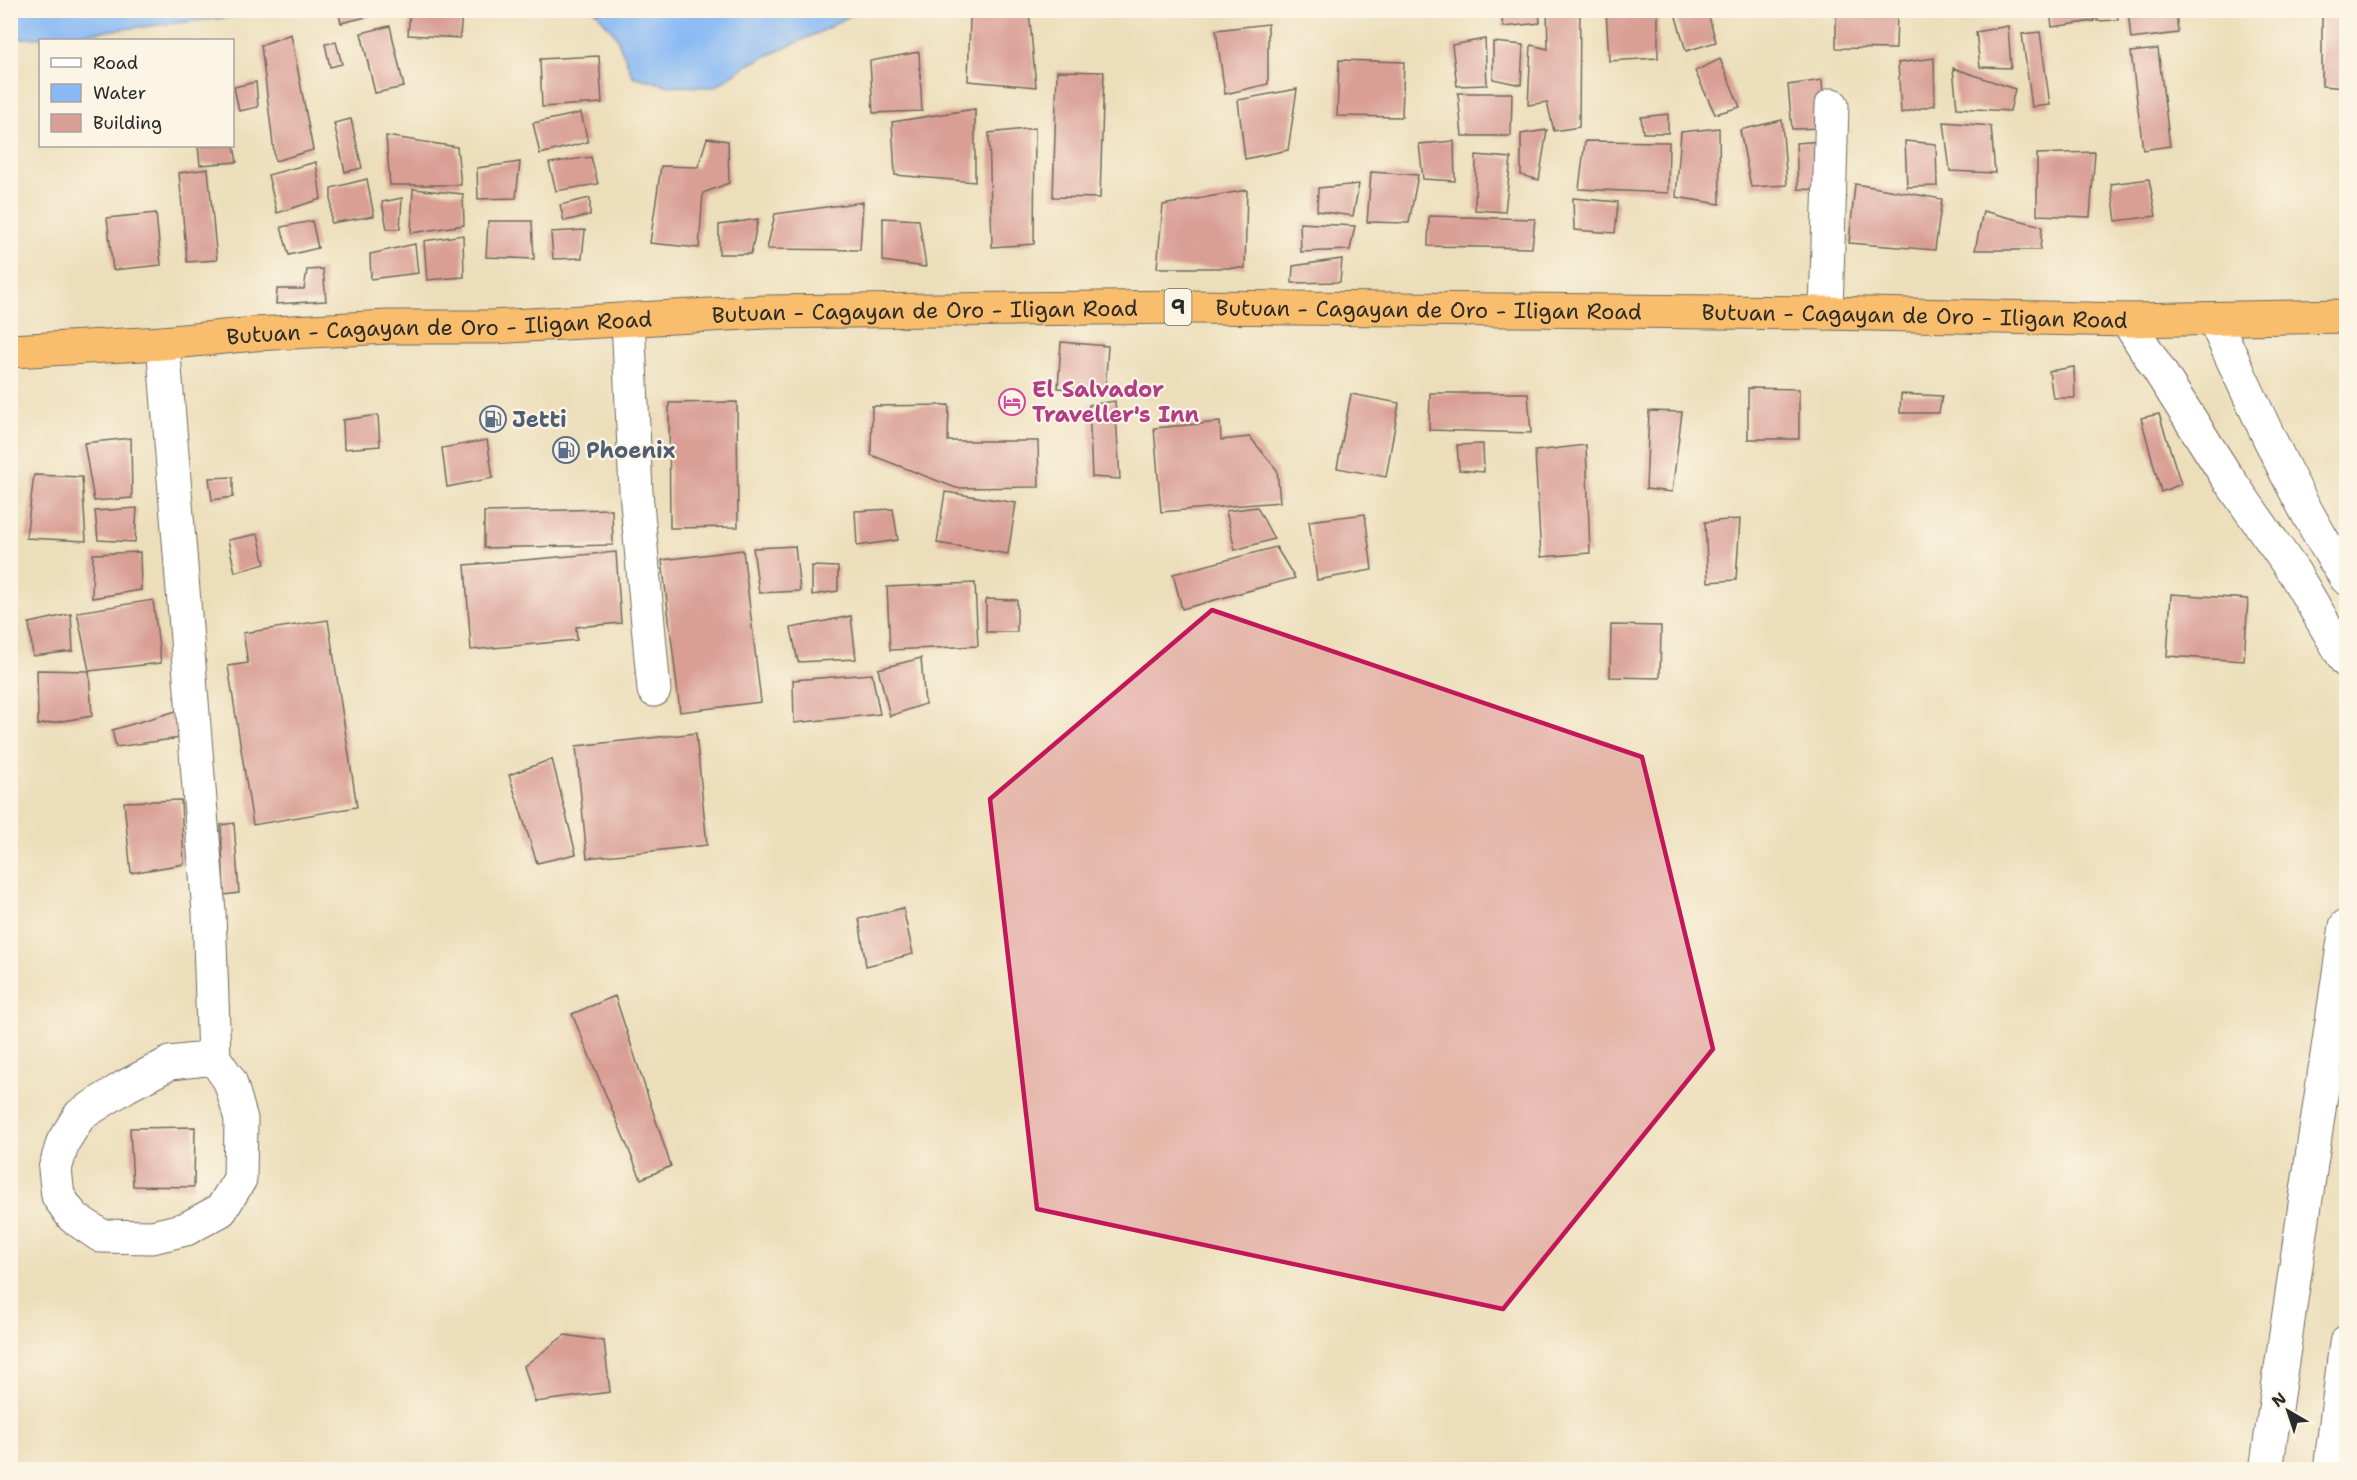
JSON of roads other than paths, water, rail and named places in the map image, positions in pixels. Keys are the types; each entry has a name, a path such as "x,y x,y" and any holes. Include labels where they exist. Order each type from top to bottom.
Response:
{"highway":[{"name":"Butuan - Cagayan de Oro - Iligan Road","path":"10,351 163,343 254,333 388,327 492,327 765,312 1186,307 1826,313 2127,320 2346,316"}],"street":[{"path":"1826,313 1832,105"},
{"path":"628,319 636,492 654,690"},
{"path":"2214,319 2285,469 2325,546 2346,578"},
{"path":"2127,320 2225,474 2295,574 2346,661"},
{"path":"163,343 209,912 214,1058 230,1081 242,1119 240,1179 221,1210 186,1229 152,1237 101,1236 73,1217 58,1196 55,1169 63,1143 80,1115 126,1086 170,1063 214,1058"},
{"path":"2266,1470 2346,926"},
{"path":"2330,1470 2346,1344"}],"water":[{"path":"11,10 240,11 231,17 50,37 11,39"},
{"path":"595,11 858,11 824,30 747,65 715,87 670,86 633,76 615,34"}],"place":[{"name":"El Salvador Traveller's Inn","path":"1012,402"},
{"name":"Jetti","path":"493,419"},
{"name":"Phoenix","path":"566,450"}]}
